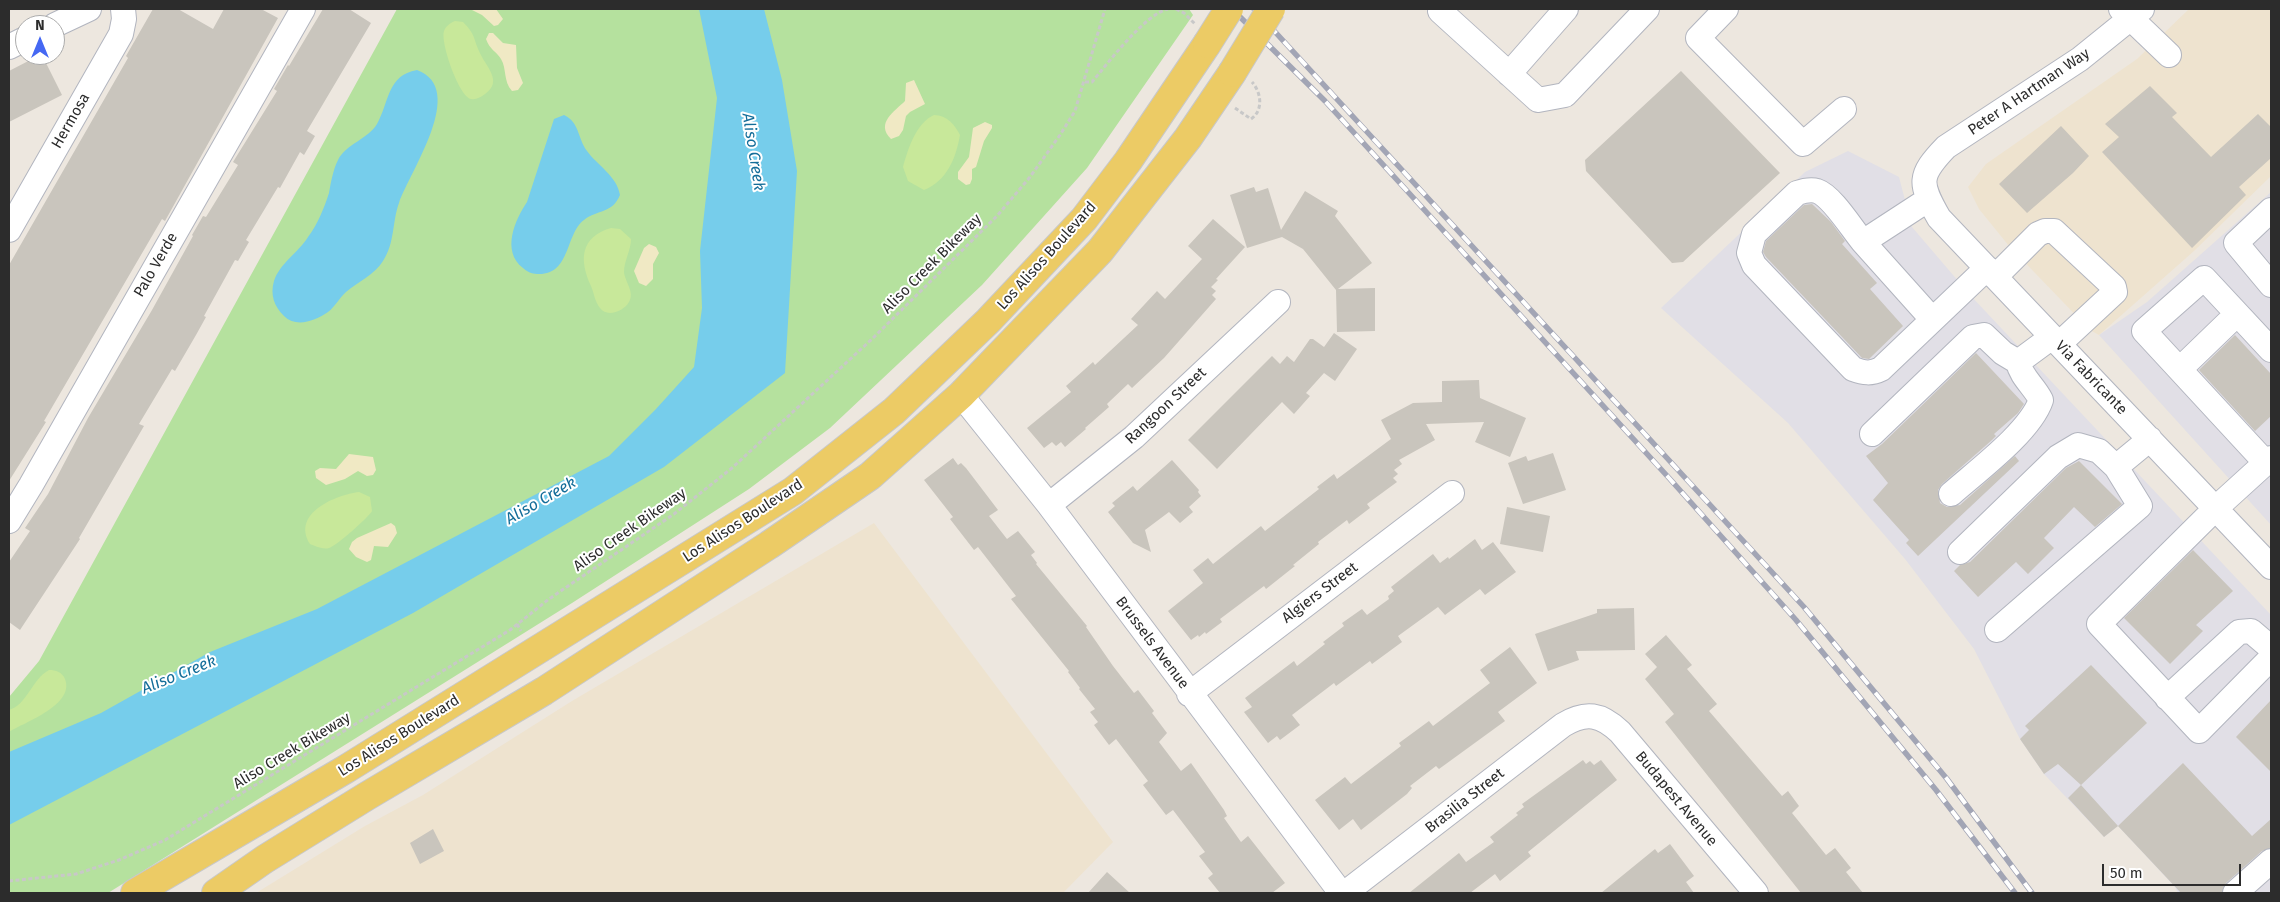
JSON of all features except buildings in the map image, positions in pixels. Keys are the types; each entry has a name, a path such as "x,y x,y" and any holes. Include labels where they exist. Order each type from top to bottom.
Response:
{"main road":[{"name":"Los Alisos Boulevard","path":"135,893 346,769 793,491 894,411 988,321 1084,218 1128,161 1229,9"},
{"path":"216,893 265,859 367,796 544,691 769,545 870,476 961,394 1100,250 1188,138 1232,73 1271,9"}],"street":[{"name":"Hermosa","path":"9,230 120,34 124,19 123,9"},
{"name":"Palo Verde","path":"9,521 32,485 303,9"},
{"path":"1441,9 1538,100 1565,95 1647,9"},
{"path":"1509,74 1566,9"},
{"path":"1726,9 1698,38 1803,144 1844,109"},
{"path":"65,20 83,10"},
{"path":"2131,12 2169,55"},
{"name":"Peter A Hartman Way","path":"1926,190 1929,165 1946,147 2080,59 2131,12"},
{"path":"1932,319 1863,242 1826,196 1816,190 1805,190 1797,193 1754,234 1749,253 1754,265 1854,369 1864,373 1872,373 1881,369 1932,319 2038,234 2054,230 2114,286 2115,292 2104,304 2056,341 2018,362"},
{"path":"1863,242 1926,190"},
{"name":"Via Fabricante","path":"1926,190 1939,218 2271,567"},
{"path":"2271,210 2236,244 2271,285"},
{"path":"2271,350 2202,278 2145,330 2144,333 2269,460 2216,508 2098,624 2199,731 2271,658"},
{"name":"Rangoon Street","path":"1049,505 1134,437 1278,302"},
{"path":"2180,369 2237,314"},
{"path":"1872,434 1973,337 1984,335 2003,353 2018,362 2020,372 2041,400 2037,412 2024,428 1951,494"},
{"name":"Brussels Avenue","path":"961,394 1049,505 1189,694 1343,893"},
{"path":"2116,467 2150,439"},
{"path":"1960,552 2058,457 2078,445 2099,450 2116,467 2140,506 1997,630"},
{"name":"Algiers Street","path":"1189,694 1452,493"},
{"path":"2167,698 2239,632 2251,630 2271,648"},
{"name":"Brasilia Street","path":"1343,893 1563,725 1576,717 1588,716"},
{"name":"Budapest Avenue","path":"1588,716 1607,721 1620,732 1756,893"},
{"path":"2235,893 2271,861"}],"path":[{"name":"Aliso Creek Bikeway","path":"9,882 76,874 119,860 165,840 325,744 517,624 549,599 674,514 732,468 872,339 997,216 1030,177 1075,110 1085,82 1105,9"},
{"path":"1085,82 1092,82 1144,24 1161,10 1168,9"},
{"path":"1235,108 1251,118"},
{"path":"517,624 521,630"},
{"path":"165,840 169,846"}],"shaded area":[{"path":"2189,9 2271,9 2271,176 2194,251 2099,335 2090,330 2009,246 1979,209 1968,187 1986,164 2137,59"},
{"path":"1848,151 1899,177 1912,227 1971,296 2271,615 2271,893 2178,893 2175,887 2118,826 2104,837 2044,774 2020,739 1974,649 1905,559 1788,423 1661,308 1805,172"},
{"path":"2271,192 2271,525 2099,335 2147,302"},
{"path":"874,523 1113,842 1063,893 256,893 365,826 423,795 572,701"}],"green space":[{"path":"397,9 1189,9 1193,15 1087,168 982,285 830,428 749,489 572,603 108,893 9,893 9,697 39,661"},
{"path":"455,21 463,22 470,30 493,79 490,89 477,99 471,99 466,96 451,68 445,46 444,31 448,25"},
{"path":"934,115 939,115 950,121 960,135 956,152 949,168 939,181 924,190 908,181 903,167 910,145 918,130 922,124"},
{"path":"611,228 620,229 631,239 624,272 631,298 623,308 607,313 597,303 587,276 584,259 588,243 593,237"},
{"path":"359,492 370,497 372,511 370,514 338,543 329,548 320,548 310,544 306,533 306,523 311,515 328,502"},
{"path":"49,670 58,672 65,679 66,688 63,697 47,712 9,732 9,710 25,698 38,679"}],"sand":[{"path":"470,9 496,9 503,19 498,25 494,26 482,15"},
{"path":"489,33 493,33 503,43 516,45 517,68 523,83 518,90 512,91 509,87 501,59 489,46 486,39"},
{"path":"914,80 925,104 906,116 903,130 899,136 891,139 885,128 886,123 892,113 905,101 906,83"},
{"path":"985,122 992,125 992,128 984,141 976,167 972,169 970,184 966,185 958,179 958,172 969,157 973,128"},
{"path":"649,244 656,247 659,253 653,264 653,279 646,286 639,283 634,271 644,248"},
{"path":"349,454 373,457 376,470 373,475 367,476 358,471 345,479 326,485 316,478 315,471 320,468 336,469"},
{"path":"391,523 395,526 397,533 388,547 374,546 371,560 367,562 356,557 349,549 352,542 357,538"}],"water":[{"name":"Aliso Creek","path":"699,9 764,9 782,80 797,171 785,373 664,467 413,613 9,825 9,752 101,713 210,652 317,609 609,456 656,409 694,367 702,308 700,251 717,98"},
{"path":"417,70 431,80 437,94 437,112 423,152 399,203 387,254 376,270 346,292 328,312 306,322 289,320 275,304 272,291 274,281 280,269 304,243 315,227 329,193 332,176 342,154 368,134 377,124 394,84 407,73"},
{"path":"564,115 576,126 587,151 615,182 620,195 617,201 609,208 589,217 578,226 562,261 556,268 548,273 535,274 526,270 516,261 511,244 512,235 518,218 527,202 554,119"}],"railway":[{"path":"1232,9 1325,101 1796,620 1936,790 2015,893"},
{"path":"1254,9 1804,607 1947,779 2032,893"}]}
